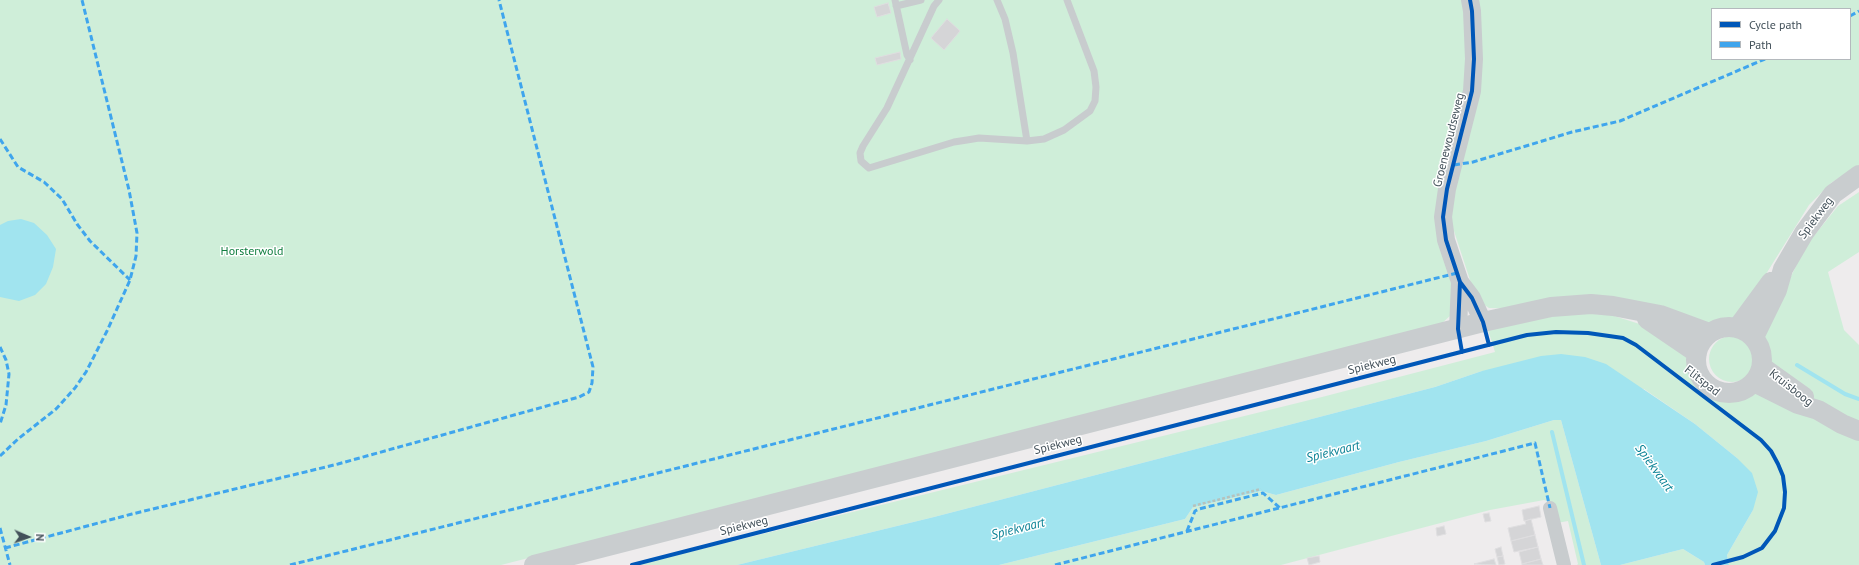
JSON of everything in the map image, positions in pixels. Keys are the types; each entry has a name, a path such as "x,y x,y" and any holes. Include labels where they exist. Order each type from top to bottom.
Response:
{"main road":[{"name":"Spiekweg","path":"1746,332 1777,290 1783,269 1804,233 1833,194 1859,176"},
{"name":"Spiekweg","path":"534,565 1483,322 1551,307 1570,305 1613,306 1660,315 1709,333"},
{"name":"Spiekweg","path":"1633,310 1697,352"},
{"path":"1728,326 1746,332 1760,346 1763,356 1758,374 1746,389 1736,393 1724,393 1714,390 1705,383 1699,374 1696,364 1697,352 1703,338 1718,328 1728,326"},
{"name":"Kruisboog","path":"1758,374 1798,404 1818,410 1842,424 1859,431"}],"street":[{"name":"Groenewoudseweg","path":"1470,0 1472,11 1474,59 1472,91 1446,189 1443,217 1446,240 1460,282 1472,298 1483,322"},
{"name":"Groenewoudseweg","path":"1458,329 1460,282"},
{"path":"1550,508 1564,565"}],"lane":[{"path":"910,60 907,55 896,3 921,0"},
{"path":"939,0 934,6 887,108 860,153 861,160 864,165 869,168 954,142 979,138 1027,141 1044,139 1064,130 1090,111 1094,101 1096,87 1094,71 1067,0"},
{"path":"997,0 1005,19 1013,54 1027,141"}],"path":[{"path":"1193,506 1261,490"}],"green space":[{"name":"Horsterwold","path":"0,0 1859,0 1859,165 1831,183 1809,205 1738,319 1708,326 1665,313 1489,308 1480,302 1473,289 1454,231 1446,262 1454,295 1451,315 1440,325 501,565 0,565"},
{"path":"1859,192 1859,252 1828,272 1844,330 1859,345 1859,565 1729,565 1727,555 1753,510 1737,458 1695,424 1644,389 1482,371 1435,387 934,517 737,565 636,565 1322,397 1495,352 1488,330 1535,319 1576,313 1611,315 1646,326 1688,355 1697,381 1702,388 1717,396 1740,398 1758,390 1770,366 1762,337 1805,247 1838,206"},
{"path":"1732,336 1745,340 1751,346 1755,359 1751,372 1745,378 1732,382 1719,378 1713,372 1709,359 1713,346 1719,340"},
{"path":"1554,420 1561,420 1601,565 1577,565 1568,521 1557,523 1552,503 1544,500 1490,510 1281,565 999,565 1185,519 1193,507 1261,491 1276,495 1399,462 1486,441"},
{"path":"1683,549 1704,562 1705,565 1620,565"}],"water":[{"path":"21,219 34,223 47,235 56,249 53,267 46,284 35,295 19,301 0,297 0,225 8,221"},
{"name":"Spiekvaart","path":"1561,354 1585,357 1606,364 1695,424 1737,458 1752,473 1758,492 1753,510 1727,555 1729,565 1705,565 1704,562 1683,549 1620,565 1601,565 1561,420 1554,420 1486,441 1399,462 1276,495 1261,491 1193,507 1185,519 999,565 737,565 934,517 1435,387 1482,371 1541,356"}],"building":[{"path":"888,3 891,13 877,17 874,7"},
{"path":"947,19 960,31 944,50 931,38"},
{"path":"900,52 901,59 877,65 875,58"},
{"path":"1539,506 1541,517 1524,521 1522,510"},
{"path":"1489,513 1491,521 1485,522 1483,514"},
{"path":"1531,519 1535,535 1511,541 1508,528 1526,524 1525,521"},
{"path":"1444,526 1446,534 1437,536 1436,528"},
{"path":"1535,535 1538,547 1514,552 1511,541"},
{"path":"1501,547 1503,556 1497,557 1495,549"},
{"path":"1538,547 1541,559 1522,564 1519,552"},
{"path":"1319,556 1320,562 1309,565 1307,558"},
{"path":"1503,556 1505,564 1499,565 1497,557"},
{"path":"1494,559 1496,565 1474,564"},
{"path":"1541,559 1543,565 1522,565 1522,564"}],"waterway":[{"path":"1797,365 1845,394 1859,399"},
{"path":"1552,432 1584,565"}],"marked path":[{"path":"0,456 18,439 56,409 75,388 86,372 107,331 130,280 136,256 137,233 129,190 82,0"},
{"path":"5,548 132,514 338,464 579,397 589,392 592,383 593,367 499,0"},
{"path":"1851,15 1859,11"},
{"path":"1454,165 1473,162 1572,132 1620,121 1763,60"},
{"path":"0,139 18,167 44,182 62,199 77,224 90,241 130,280"},
{"path":"290,565 1457,273"},
{"path":"0,347 6,360 9,374 6,405 0,424"},
{"path":"1055,565 1535,443 1550,508"},
{"path":"1187,531 1195,511 1263,493 1280,508"},
{"path":"0,528 10,565"}],"cycle path":[{"path":"1470,0 1472,11 1474,59 1472,91 1447,189 1443,217 1446,240 1460,282 1472,298 1483,322 1489,345"},
{"path":"1460,282 1458,329 1462,352"},
{"name":"Flitspad","path":"632,565 1527,335 1556,332 1588,333 1623,338 1636,345 1761,440 1771,451 1783,476 1785,492 1784,508 1775,531 1762,548 1743,557 1713,565"}]}
